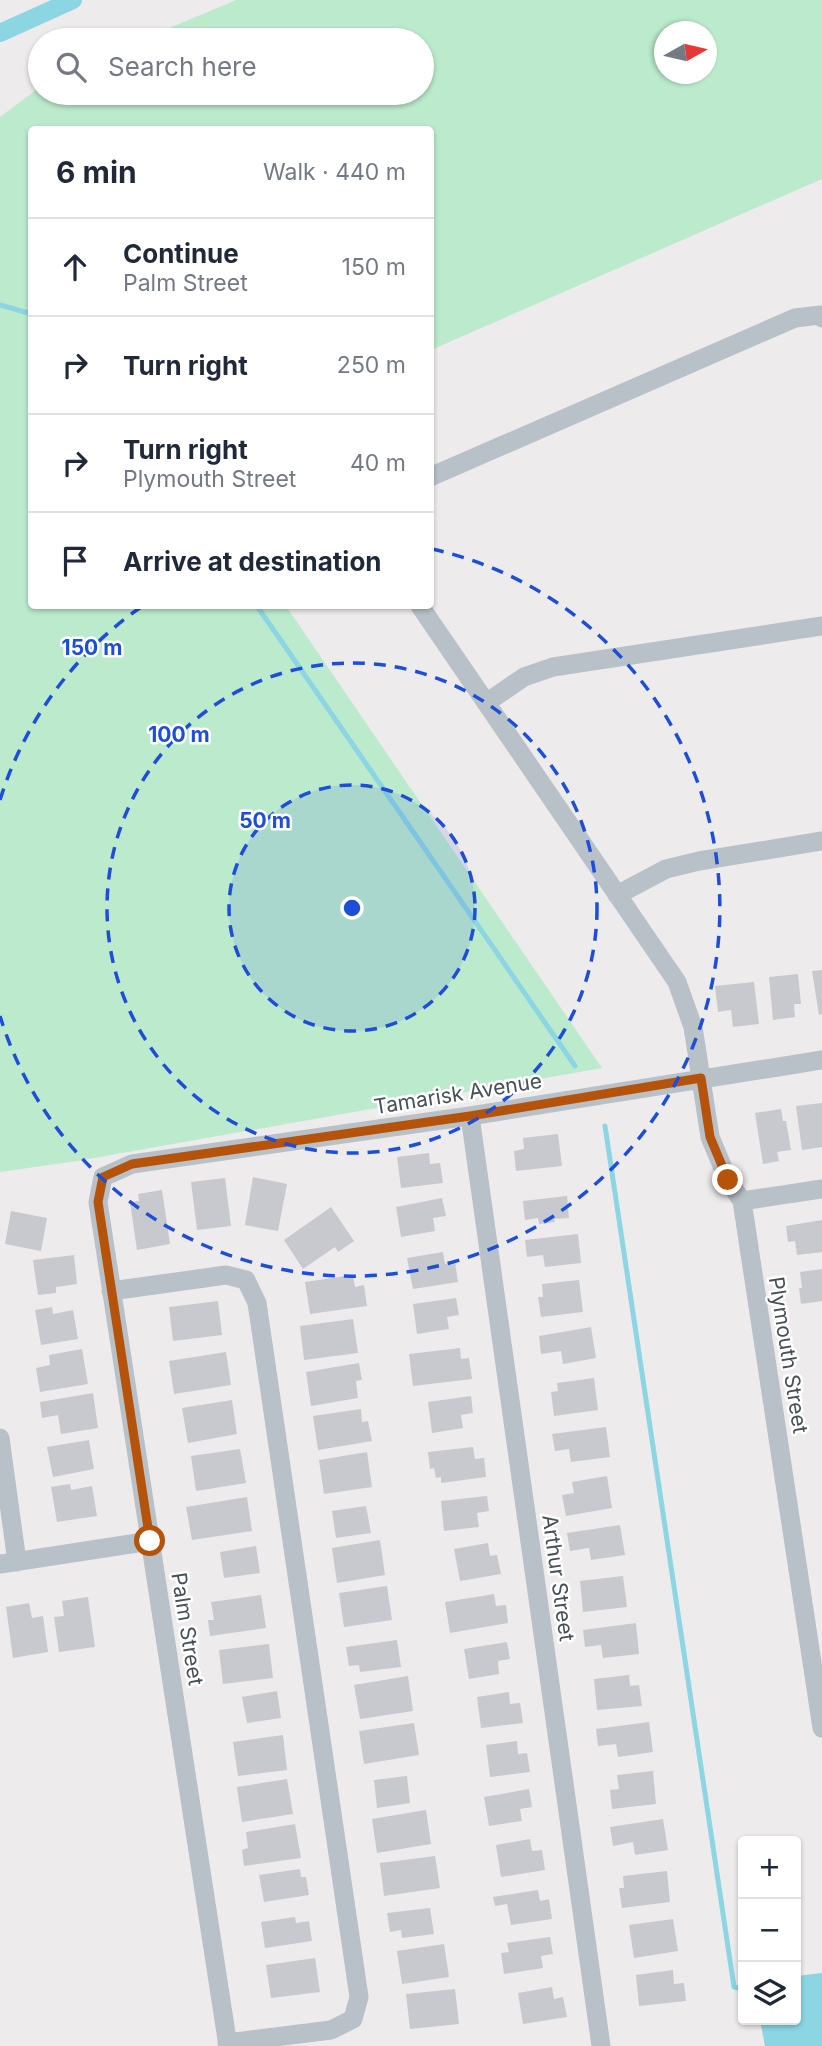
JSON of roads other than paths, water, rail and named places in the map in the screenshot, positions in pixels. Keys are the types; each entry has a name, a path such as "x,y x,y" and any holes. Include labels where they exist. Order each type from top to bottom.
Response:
{"street":[{"path":"434,475 795,318 820,315 822,318"},
{"name":"Plymouth Street","path":"422,609 677,982 693,1027 710,1137 728,1180 742,1201 822,1728"},
{"path":"486,703 524,677 553,667 822,626"},
{"path":"617,895 666,869 822,841"},
{"name":"Tamarisk Avenue","path":"103,1177 132,1164 470,1116 822,1060"},
{"name":"Arthur Street","path":"470,1116 601,2046"},
{"name":"Palm Street","path":"103,1177 98,1202 228,2045"},
{"path":"742,1201 822,1189"},
{"path":"111,1292 226,1275 246,1280 257,1303 359,1997 353,2020 331,2030 228,2045"},
{"path":"0,1438 8,1563 150,1541"}],"water":[{"path":"822,1973 822,2046 765,2046 761,2025 801,2025 801,1975"}],"waterway":[{"path":"0,33 73,0"},
{"path":"0,305 28,313"},
{"path":"259,609 575,1066"},
{"path":"605,1126 734,1987 738,1988"}]}
